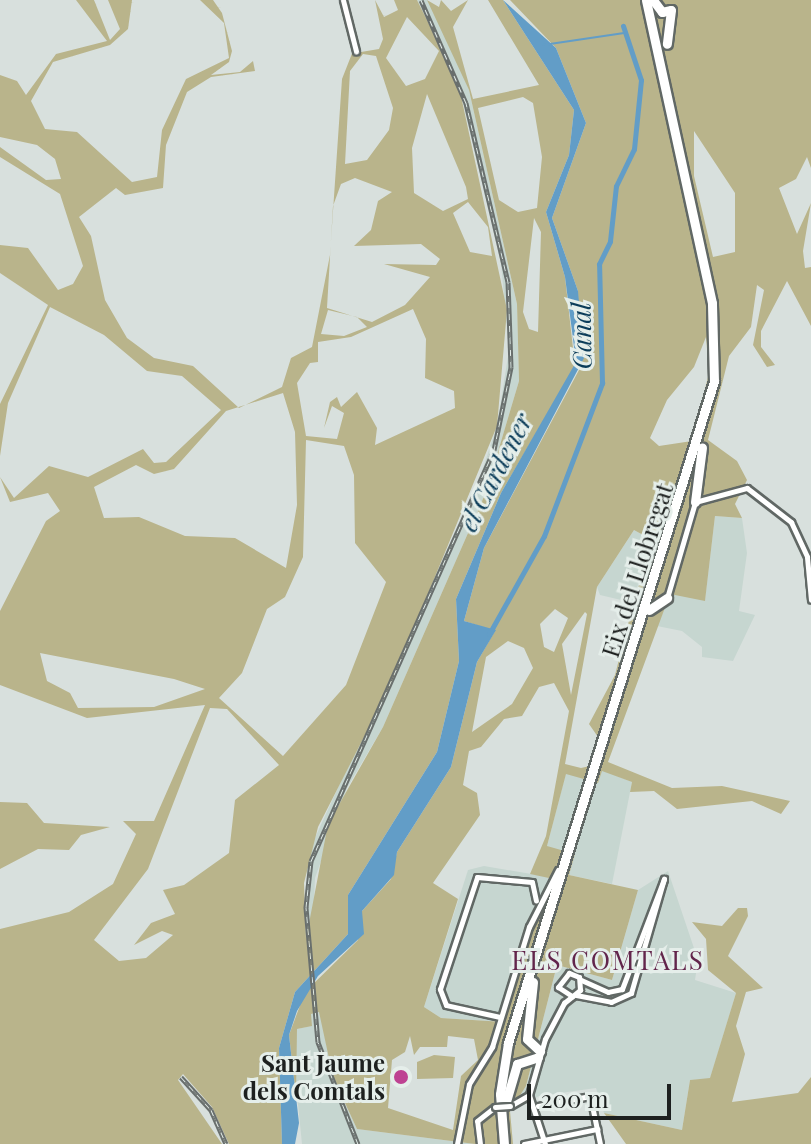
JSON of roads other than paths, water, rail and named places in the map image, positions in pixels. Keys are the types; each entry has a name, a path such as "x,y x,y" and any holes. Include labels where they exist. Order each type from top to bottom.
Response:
{"highway":[{"path":"650,0 662,12 673,5"},
{"name":"Eix del Llobregat","path":"506,1144 503,1106 533,981 702,447 718,375 718,315 666,55 650,0"},
{"name":"Eix del Llobregat","path":"506,1144 500,1094 508,1043 714,381 711,294 650,0"},
{"path":"666,55 673,5"},
{"path":"695,502 702,447"},
{"path":"649,610 667,598"},
{"path":"503,1106 517,1064 534,1052 533,981"}],"street":[{"path":"343,0 356,51"},
{"path":"667,598 695,502 747,488 781,509 807,557 811,600"},
{"path":"533,919 561,866"},
{"path":"457,1144 469,1084 501,1018 539,893 532,882 483,875 474,881 439,997 446,1005 491,1009 506,1000"},
{"path":"563,994 611,1002 631,993 664,879 622,989 608,992 563,975 563,994 564,1003"},
{"path":"545,1142 538,1106 529,1095 534,1052 581,980"},
{"path":"491,1009 501,1018"},
{"path":"480,1144 477,1121 529,1095"},
{"path":"538,1106 590,1096 600,1144"},
{"path":"524,1144 597,1129"}],"water":[{"path":"503,0 556,48 586,123 552,218 578,291 584,358 484,548 464,621 496,630 477,662 451,767 397,852 394,875 362,911 364,934 318,976 297,1011 289,1035 299,1123 295,1144 282,1144 279,1048 295,992 348,934 348,895 437,752 459,661 456,599 501,493 576,362 565,277 546,212 569,155 574,110"}],"waterway":[{"name":"Canal","path":"489,634 544,536 602,383 599,264 610,241 616,186 634,149 641,80 623,26"},
{"path":"543,45 624,33"}],"railway":[{"path":"358,1144 318,1042 306,907 311,861 494,450 511,367 508,282 466,103 421,0"},
{"path":"181,1077 211,1110 226,1144"}],"place":[{"name":"Sant Jaume dels Comtals","path":"401,1077"}],"district":[{"name":"ELS COMTALS","path":"608,960"}],"water label":[{"name":"el Cardener","path":"495,472"}]}
